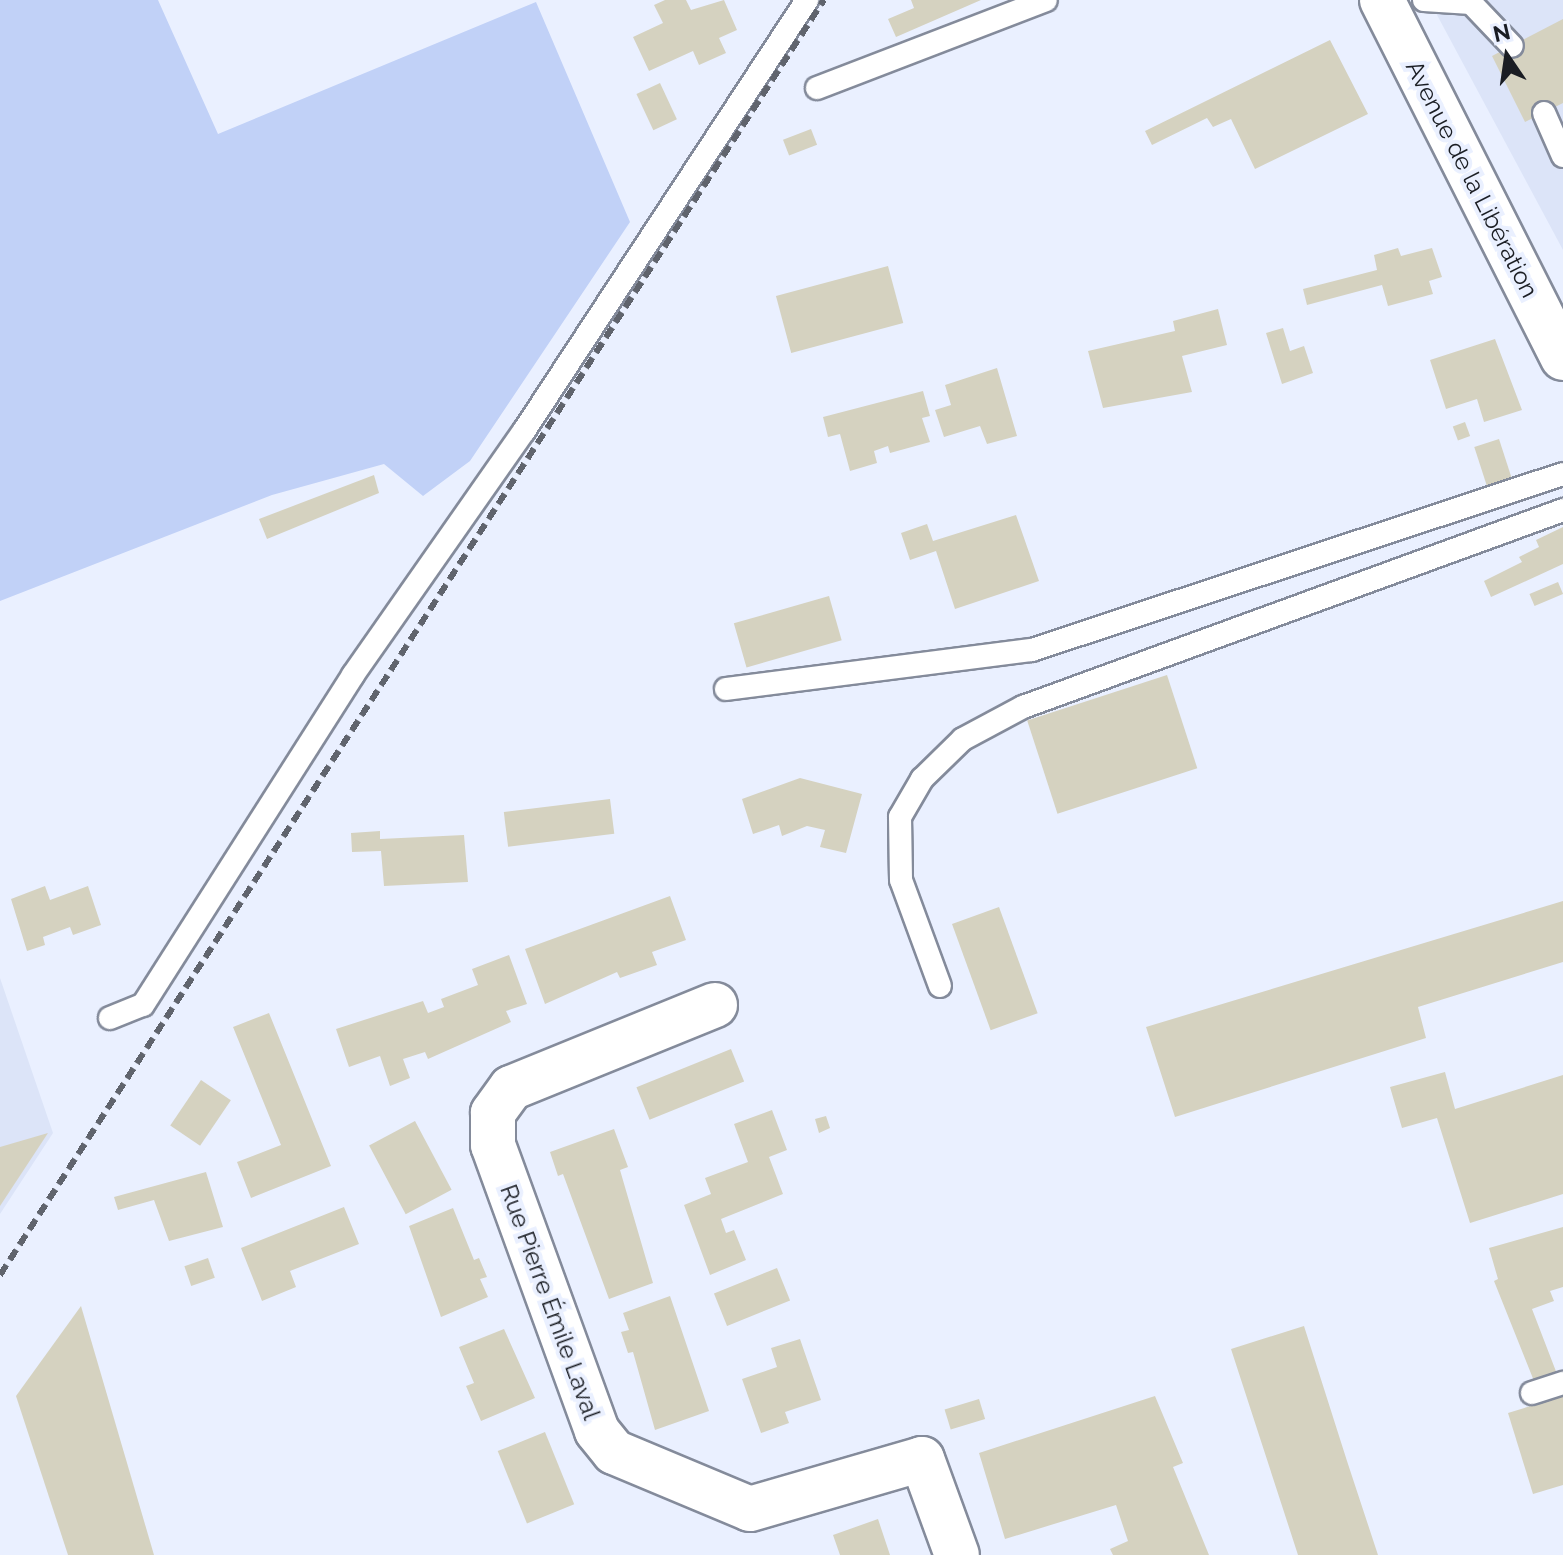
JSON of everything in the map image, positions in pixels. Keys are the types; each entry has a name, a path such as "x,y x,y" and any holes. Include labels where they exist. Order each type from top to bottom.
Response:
{"street":[{"name":"Avenue de la Libération","path":"1382,0 1563,358"},
{"name":"Rue Pierre Émile Laval","path":"715,1005 511,1088 493,1113 493,1145 597,1431 614,1452 750,1509 922,1459 957,1555"}],"lane":[{"path":"110,1018 143,1005 353,675 524,431 807,0"},
{"path":"817,88 1046,0"},
{"path":"1427,0 1474,1 1512,46"},
{"path":"1544,113 1563,156"},
{"path":"726,689 1032,650 1563,474"},
{"path":"940,986 901,880 900,817 922,779 963,739 1038,702 1563,510"},
{"path":"1532,1393 1563,1383"}],"shaded area":[{"path":"0,0 158,0 218,134 536,2 630,222 470,461 423,496 384,464 272,495 0,601"},
{"path":"1429,0 1563,0 1563,250"},
{"path":"0,978 53,1133 0,1214"}],"building":[{"path":"665,0 686,0 691,10 724,0 737,30 719,38 726,53 699,65 693,51 649,71 633,37 663,23 654,5"},
{"path":"911,0 981,0 896,37 888,19 914,8"},
{"path":"1563,19 1563,103 1525,122 1492,56"},
{"path":"1330,40 1368,114 1255,169 1231,119 1213,127 1207,118 1152,145 1145,131"},
{"path":"660,83 677,119 653,130 636,94"},
{"path":"811,129 817,145 789,156 783,140"},
{"path":"1398,248 1401,256 1432,248 1442,277 1429,281 1433,294 1388,306 1382,285 1307,305 1303,289 1377,270 1374,255"},
{"path":"888,266 903,323 791,353 776,296"},
{"path":"1218,309 1227,345 1182,356 1192,392 1103,408 1088,351 1175,331 1173,321"},
{"path":"1283,328 1290,351 1304,346 1313,373 1282,384 1266,333"},
{"path":"1495,339 1522,410 1484,422 1477,399 1446,409 1430,360"},
{"path":"997,368 1017,436 987,444 980,426 944,437 935,410 951,405 945,385"},
{"path":"923,391 930,416 922,418 930,442 890,453 888,446 874,451 877,463 850,471 840,434 828,437 823,417"},
{"path":"1465,422 1470,436 1458,441 1453,426"},
{"path":"1499,439 1512,480 1488,488 1474,447"},
{"path":"374,475 379,493 267,539 259,519"},
{"path":"1016,515 1039,581 955,609 936,551 910,560 901,533 927,524 933,541"},
{"path":"1563,527 1563,564 1491,597 1484,581 1522,562 1519,557 1539,547 1536,540"},
{"path":"1558,582 1563,594 1535,606 1529,594"},
{"path":"829,596 842,640 747,668 734,623"},
{"path":"1167,675 1197,768 1057,814 1027,720"},
{"path":"800,778 862,794 846,853 820,847 825,830 807,826 782,836 779,825 753,834 742,799"},
{"path":"610,799 614,834 508,847 504,812"},
{"path":"380,831 380,839 464,835 468,882 384,886 381,851 352,852 351,833"},
{"path":"45,886 50,900 88,886 101,925 73,935 70,927 43,937 45,945 27,951 11,899"},
{"path":"670,896 686,940 652,952 657,965 620,978 617,972 545,1004 525,949"},
{"path":"1563,901 1563,962 1418,1007 1426,1038 1175,1117 1146,1027"},
{"path":"999,907 1038,1013 991,1030 952,924"},
{"path":"509,955 527,1004 506,1011 511,1022 428,1059 425,1052 403,1059 410,1078 390,1086 380,1056 349,1067 336,1029 423,1001 428,1013 444,1007 441,999 478,985 472,969"},
{"path":"269,1013 331,1166 251,1198 237,1162 281,1145 233,1027"},
{"path":"731,1049 744,1081 650,1120 636,1087"},
{"path":"1445,1072 1455,1109 1563,1075 1563,1194 1470,1223 1437,1118 1402,1128 1390,1087"},
{"path":"201,1080 231,1100 200,1146 170,1126"},
{"path":"772,1110 787,1150 769,1157 783,1194 721,1219 726,1233 734,1230 746,1260 710,1275 684,1205 711,1194 705,1178 748,1162 734,1124"},
{"path":"826,1116 830,1128 819,1133 815,1119"},
{"path":"415,1121 452,1190 406,1214 369,1145"},
{"path":"614,1129 628,1167 620,1170 653,1283 609,1299 563,1174 558,1176 550,1152"},
{"path":"48,1133 0,1206 0,1147"},
{"path":"206,1172 223,1227 169,1241 154,1200 118,1210 114,1197"},
{"path":"344,1207 359,1244 290,1271 296,1287 262,1301 241,1248"},
{"path":"453,1208 474,1260 479,1258 487,1277 480,1279 488,1297 441,1317 409,1226"},
{"path":"1563,1227 1563,1287 1550,1291 1554,1301 1532,1309 1557,1374 1534,1381 1494,1281 1498,1279 1489,1248"},
{"path":"208,1258 215,1278 191,1286 184,1266"},
{"path":"777,1268 790,1300 727,1326 714,1293"},
{"path":"670,1296 709,1411 655,1430 633,1352 628,1353 621,1332 629,1330 623,1313"},
{"path":"81,1306 154,1555 68,1555 16,1396"},
{"path":"1304,1326 1378,1555 1298,1555 1231,1349"},
{"path":"504,1329 535,1398 481,1421 466,1386 474,1383 459,1347"},
{"path":"800,1339 821,1400 785,1412 789,1423 761,1433 742,1379 777,1367 771,1348"},
{"path":"1155,1396 1183,1463 1173,1467 1209,1555 1113,1555 1110,1549 1128,1541 1116,1505 1005,1539 979,1453"},
{"path":"1563,1396 1563,1485 1533,1494 1508,1413"},
{"path":"979,1399 985,1419 951,1430 945,1410"},
{"path":"545,1432 574,1504 527,1523 498,1451"},
{"path":"878,1519 890,1555 840,1555 833,1535"}],"railway":[{"path":"0,1275 824,0"}]}
